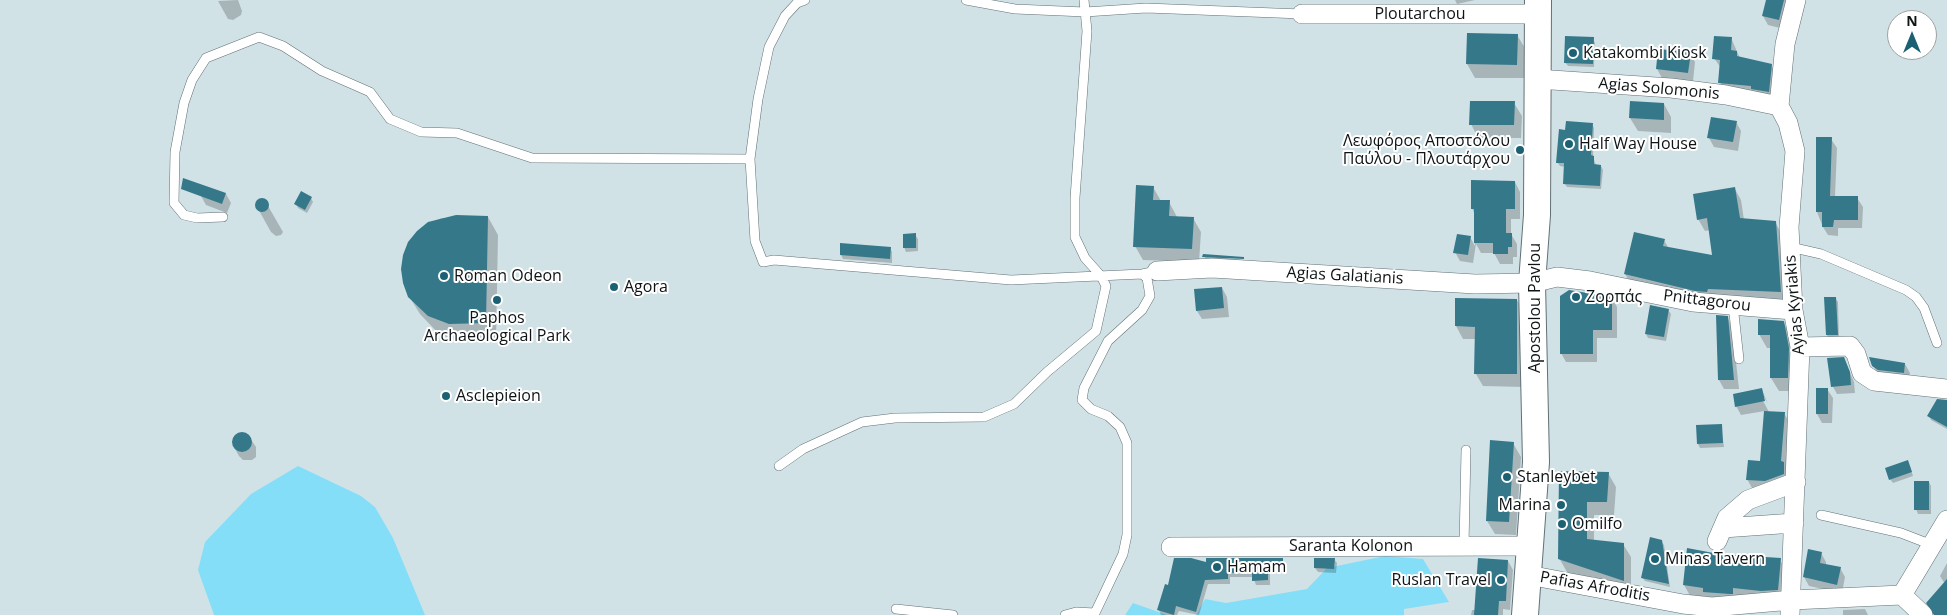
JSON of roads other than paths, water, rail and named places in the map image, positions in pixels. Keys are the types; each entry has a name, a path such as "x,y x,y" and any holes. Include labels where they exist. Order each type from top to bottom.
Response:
{"main road":[{"name":"Apostolou Pavlou","path":"1525,615 1536,462 1532,283 1536,214 1538,7"}],"street":[{"path":"1779,106 1785,44 1796,0"},
{"name":"Ploutarchou","path":"1302,14 1538,7"},
{"name":"Agias Solomonis","path":"1537,79 1671,88 1726,95 1779,106"},
{"name":"Ayias Kyriakis","path":"1779,106 1788,123 1795,151 1789,227 1793,310 1800,347 1791,607"},
{"name":"Agias Galatianis","path":"1150,273 1212,268 1475,284 1532,283"},
{"name":"Pnittagorou","path":"1532,283 1557,277 1693,302 1793,310"},
{"path":"1800,347 1850,346 1856,354 1862,373 1874,381 1947,389"},
{"path":"1794,524 1720,535 1727,518 1748,500 1796,482"},
{"path":"1923,615 1902,595 1947,520"},
{"name":"Saranta Kolonon","path":"1171,547 1531,546"},
{"name":"Pafias Afroditis","path":"1528,575 1683,604 1712,607 1791,607 1902,595"}],"lane":[{"path":"805,0 797,3 785,16 769,47 750,159 755,241 763,262 774,260 1011,280 1150,273"},
{"path":"966,0 1015,9 1084,12 1146,8 1302,14"},
{"path":"779,466 803,449 862,422 894,418 984,417 1014,404 1047,372 1096,331 1106,286 1101,276 1085,258 1074,237 1087,31 1084,0"},
{"path":"223,217 197,218 184,215 174,203 175,152 184,103 192,80 206,58 260,37 283,46 322,71 370,92 390,119 421,132 457,133 532,158 750,159"},
{"path":"1790,247 1821,254 1906,290 1916,297 1924,308 1937,343"},
{"path":"1065,615 1076,612 1095,614 1123,554 1127,535 1127,443 1120,427 1108,416 1091,409 1082,400 1084,388 1108,341 1142,310 1150,296 1147,278 1150,273"},
{"path":"1732,305 1738,360"},
{"path":"1464,546 1466,450"},
{"path":"1821,515 1901,533 1932,545"},
{"path":"896,609 951,615"}],"place":[{"name":"Katakombi Kiosk","path":"1573,53"},
{"name":"Half Way House","path":"1569,144"},
{"name":"Λεωφόρος Αποστόλου Παύλου - Πλουτάρχου","path":"1520,150"},
{"name":"Roman Odeon","path":"444,276"},
{"name":"Agora","path":"614,287"},
{"name":"Ζορπάς","path":"1576,297"},
{"name":"Paphos Archaeological Park","path":"497,300"},
{"name":"Asclepieion","path":"446,396"},
{"name":"Stanleybet","path":"1507,477"},
{"name":"Marina","path":"1561,505"},
{"name":"Omilfo","path":"1562,524"},
{"name":"Minas Tavern","path":"1655,559"},
{"name":"Hamam","path":"1217,567"},
{"name":"Ruslan Travel","path":"1501,580"}]}
